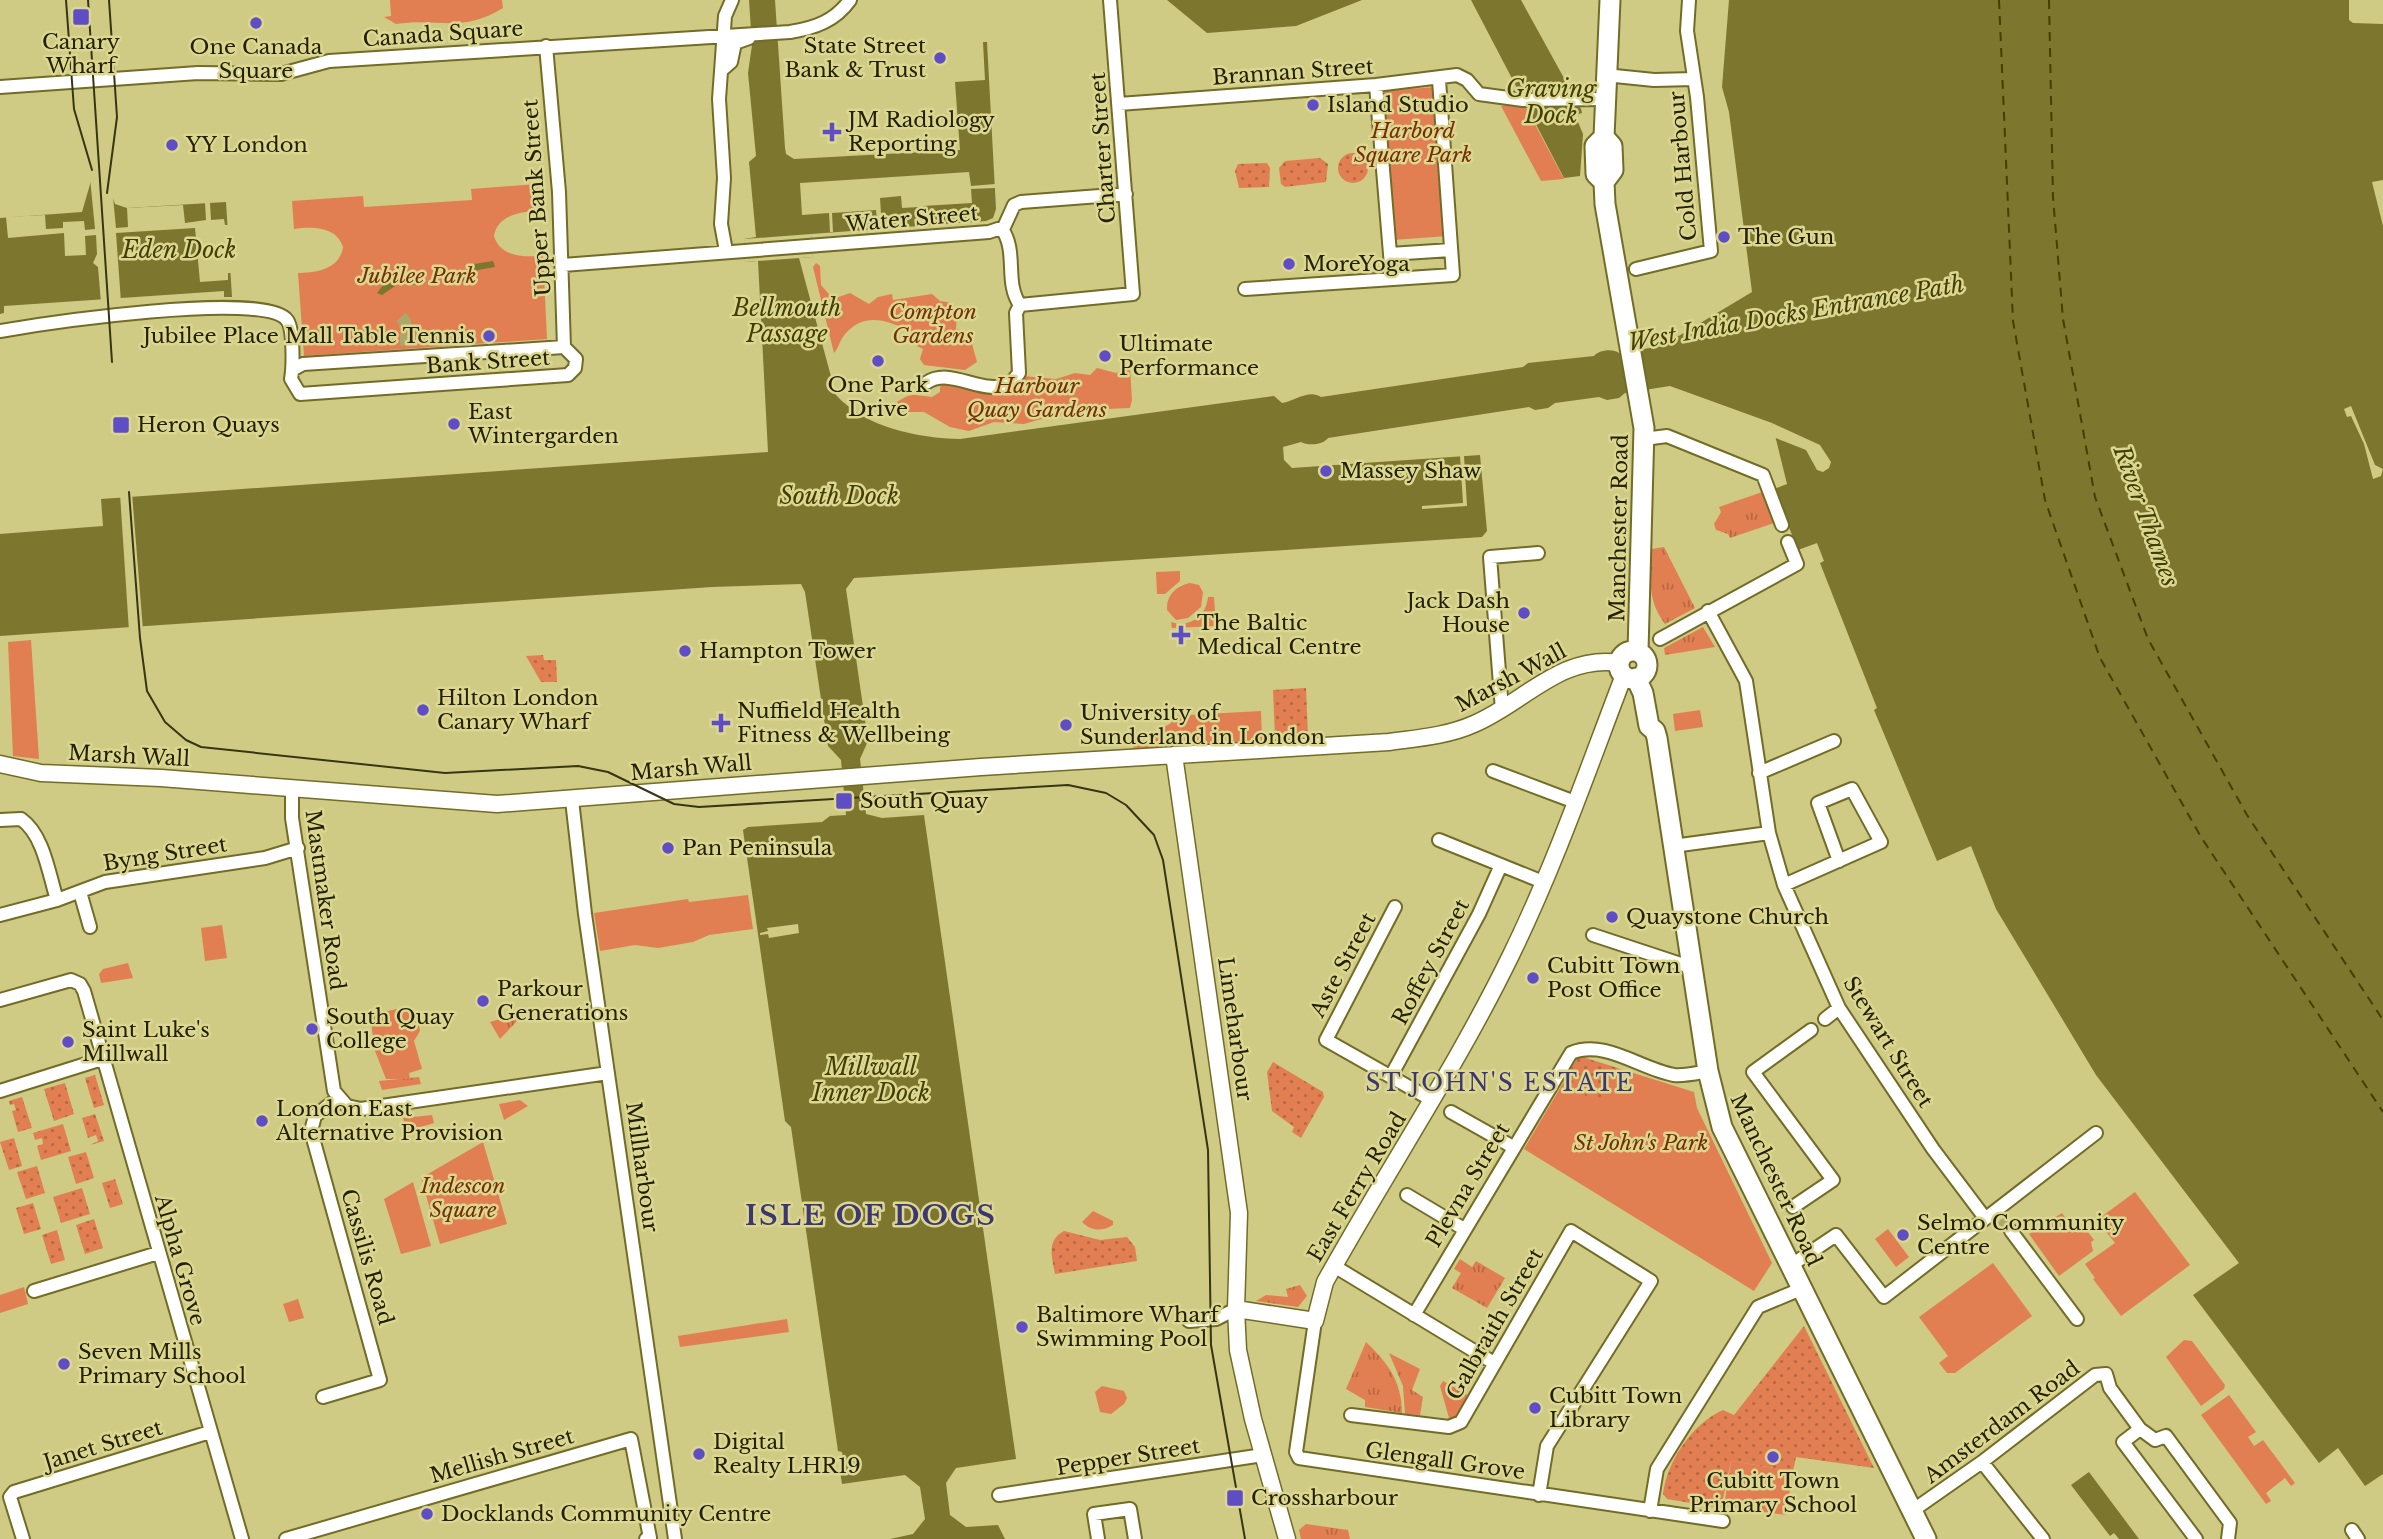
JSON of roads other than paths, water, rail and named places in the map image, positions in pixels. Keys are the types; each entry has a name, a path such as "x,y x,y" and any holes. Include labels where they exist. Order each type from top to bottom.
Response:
{"main road":[{"name":"Manchester Road","path":"1611,0 1605,75 1604,137 1595,146 1596,174 1604,182 1608,223 1631,345 1644,439 1638,652 1646,660 1631,672 1654,685 1660,724 1655,731 1707,1071 1722,1127 1926,1539"}],"street":[{"path":"726,251 721,223 724,178 719,100 723,69 723,34 732,0"},
{"name":"Canada Square","path":"0,87 198,73 281,74 343,60 705,35 744,37 822,25 842,11 850,0"},
{"name":"Charter Street","path":"1020,305 1133,294 1110,0"},
{"name":"Cold Harbour","path":"1636,269 1711,251 1687,31 1689,0"},
{"path":"705,35 717,42 721,50"},
{"path":"723,69 731,62 734,46 744,37"},
{"name":"Upper Bank Street","path":"546,46 563,265 564,347"},
{"name":"Brannan Street","path":"1119,104 1377,85 1457,75 1468,80 1479,94 1523,100 1605,99"},
{"path":"1605,75 1654,80 1694,79"},
{"path":"1245,289 1453,275 1439,79"},
{"path":"1377,85 1392,278"},
{"name":"Water Street","path":"563,265 1002,229 1009,221 1014,205 1021,202 1126,194"},
{"path":"926,383 940,377 983,387 1012,382 1019,373 1016,313 1020,305 1013,293 1009,242 1002,229"},
{"path":"1390,254 1451,250"},
{"name":"Bank Street","path":"0,331 125,313 258,311 288,321 294,369 292,383 300,394 568,375 575,368 576,359 564,347 303,364 294,369"},
{"path":"1644,439 1667,436 1763,475 1782,525"},
{"path":"1660,639 1797,564 1788,542"},
{"path":"1502,710 1490,557 1538,554"},
{"name":"Stewart Street","path":"1708,611 1746,681 1769,833 1784,885 1839,1008 1933,1149 1985,1218"},
{"name":"Marsh Wall","path":"0,764 28,772 469,803 572,800 868,775 1363,744 1444,735 1502,710 1563,669 1604,661 1631,672"},
{"name":"East Ferry Road","path":"1315,1321 1318,1299 1334,1266 1432,1100 1507,963 1631,672"},
{"path":"1759,773 1834,741"},
{"name":"Limeharbour","path":"1174,755 1238,1200 1236,1310"},
{"path":"1493,771 1575,802"},
{"name":"Mastmaker Road","path":"292,789 291,805 334,1091 338,1098"},
{"path":"1784,885 1839,861 1881,842 1852,789 1818,803 1839,861"},
{"name":"Millharbour","path":"572,800 675,1539"},
{"path":"0,820 21,819 31,829 43,855 57,900"},
{"path":"1673,846 1769,833"},
{"path":"1439,840 1543,882"},
{"name":"Byng Street","path":"0,915 57,900 106,882 265,858 298,848"},
{"name":"Roffey Street","path":"1391,1076 1479,914 1501,865"},
{"path":"80,892 90,927"},
{"name":"Aste Street","path":"1391,1076 1326,1040 1395,907"},
{"path":"1593,935 1693,968"},
{"name":"Alpha Grove","path":"0,1000 71,980 80,984 84,991 242,1539"},
{"path":"1825,1019 1839,1008"},
{"path":"1793,1208 1833,1180 1753,1072 1811,1030"},
{"name":"Plevna Street","path":"1414,1315 1562,1065 1572,1053 1584,1048 1599,1050 1675,1075 1707,1071"},
{"path":"0,1091 102,1059"},
{"path":"338,1098 347,1106 361,1109 608,1073"},
{"path":"1391,1076 1432,1100"},
{"name":"Cassilis Road","path":"323,1397 380,1380 311,1131 316,1116 338,1098"},
{"path":"1451,1112 1513,1147"},
{"path":"1790,1266 1836,1235 1884,1297 1985,1218 1999,1214 2096,1133"},
{"path":"1407,1195 1464,1229"},
{"name":"Galbraith Street","path":"1351,1415 1449,1427 1461,1422 1571,1231 1651,1281 1547,1446 1539,1495"},
{"path":"2011,1231 2077,1320"},
{"path":"34,1290 158,1253"},
{"path":"1334,1266 1494,1363"},
{"path":"1650,1511 1657,1469 1758,1307 1801,1289"},
{"path":"1189,1321 1216,1319 1236,1310 1315,1321"},
{"path":"1236,1310 1240,1361 1287,1539"},
{"name":"Glengall Grove","path":"1315,1321 1296,1452 1299,1458 1723,1521"},
{"name":"Amsterdam Road","path":"1912,1511 2101,1374 2109,1377 2110,1388 2140,1429"},
{"path":"2196,1539 2123,1443 2140,1429 2155,1440 2166,1436 2230,1522 2228,1539"},
{"name":"Janet Street","path":"23,1539 10,1497 14,1492 210,1432"},
{"name":"Mellish Street","path":"286,1539 631,1439 648,1539"},
{"name":"Pepper Street","path":"999,1495 1263,1455"},
{"path":"1982,1462 2043,1539"},
{"path":"1098,1539 1094,1514 1130,1509 1135,1539"}],"water":[{"path":"749,0 775,0 785,148 786,154 794,159 960,150 955,82 985,80 983,42 987,42 996,209 993,218 986,221 811,234 813,257 799,258 836,395 862,416 877,423 910,433 960,439 1274,396 1282,403 1312,394 1321,397 1523,367 1528,363 1594,356 1606,350 1619,353 1662,346 1752,292 1729,112 1722,87 1729,0 2349,0 2349,20 2353,23 2383,24 2383,180 2372,182 2383,226 2383,1474 2365,1486 2338,1448 2319,1463 2193,1295 2239,1263 2096,1075 1996,909 1971,846 1937,861 1874,710 1877,708 1820,563 1824,561 1817,543 1798,550 1774,489 1787,484 1772,423 1670,386 1625,393 1619,398 1607,400 1599,397 1555,403 1548,408 1535,410 1529,407 1328,438 1315,444 1301,442 1283,447 1284,460 1292,468 1480,455 1487,531 1482,537 854,578 846,589 868,741 860,759 866,814 882,818 924,815 1016,1459 956,1468 946,1483 950,1515 966,1527 998,1525 1005,1539 890,1539 913,1534 925,1519 920,1487 905,1475 842,1484 840,1471 845,1469 842,1452 838,1451 791,1127 785,1121 743,830 748,827 822,822 830,816 846,815 841,760 828,746 805,592 801,584 712,587 0,636 0,534 103,526 101,499 768,452 758,261 745,262 744,239 756,237 749,162 756,156 748,73 752,45"},
{"path":"1167,0 1362,0 1296,26 1207,33"},
{"name":"Graving Dock","path":"1471,0 1521,0 1581,109 1582,113 1575,115 1583,134 1580,176 1564,178"},
{"name":"Eden Dock","path":"106,180 115,204 127,208 226,202 232,297 224,297 224,291 4,306 4,313 0,314 0,218 82,212 91,181"},
{"path":"493,261 495,267 478,270 458,285 453,282 454,277 474,264"},
{"path":"404,276 417,280 419,285 398,284 382,295 377,293 386,281"},
{"path":"2089,1472 2139,1539 2119,1539 2114,1533 2110,1536 2071,1485"}],"tunnel":[{"path":"401,317 405,321 407,358"},
{"path":"2002,1219 2011,1231"}],"tram line":[{"path":"66,0 74,109 92,170"},
{"path":"88,0 112,362"},
{"path":"107,193 117,117 109,0"},
{"path":"129,492 140,638 147,691 165,722 186,740 201,747 445,773 578,766 608,772 674,804 699,807 1068,785 1106,793 1126,805 1154,835 1163,860 1208,1150 1211,1345 1245,1539"}],"place":[{"name":"Canary Wharf","path":"81,17"},
{"name":"One Canada Square","path":"256,23"},
{"name":"State Street Bank & Trust","path":"940,58"},
{"name":"Island Studio","path":"1313,105"},
{"name":"JM Radiology Reporting","path":"832,132"},
{"name":"YY London","path":"172,145"},
{"name":"The Gun","path":"1724,237"},
{"name":"MoreYoga","path":"1289,264"},
{"name":"Jubilee Place Mall Table Tennis","path":"489,336"},
{"name":"Ultimate Performance","path":"1105,356"},
{"name":"One Park Drive","path":"878,361"},
{"name":"East Wintergarden","path":"454,424"},
{"name":"Heron Quays","path":"121,425"},
{"name":"Massey Shaw","path":"1326,471"},
{"name":"Jack Dash House","path":"1524,613"},
{"name":"The Baltic Medical Centre","path":"1181,635"},
{"name":"Hampton Tower","path":"685,651"},
{"name":"Hilton London Canary Wharf","path":"423,710"},
{"name":"Nuffield Health Fitness & Wellbeing","path":"721,723"},
{"name":"University of Sunderland in London","path":"1066,725"},
{"name":"South Quay","path":"844,801"},
{"name":"Pan Peninsula","path":"668,848"},
{"name":"Quaystone Church","path":"1612,917"},
{"name":"Cubitt Town Post Office","path":"1533,978"},
{"name":"Parkour Generations","path":"483,1001"},
{"name":"South Quay College","path":"312,1029"},
{"name":"Saint Luke's Millwall","path":"68,1042"},
{"name":"London East Alternative Provision","path":"262,1121"},
{"name":"Selmo Community Centre","path":"1903,1235"},
{"name":"Baltimore Wharf Swimming Pool","path":"1022,1327"},
{"name":"Seven Mills Primary School","path":"64,1364"},
{"name":"Cubitt Town Library","path":"1535,1408"},
{"name":"Digital Realty LHR19","path":"699,1454"},
{"name":"Cubitt Town Primary School","path":"1773,1457"},
{"name":"Crossharbour","path":"1235,1498"},
{"name":"Docklands Community Centre","path":"427,1514"}],"district":[{"name":"ST JOHN'S ESTATE","path":"1500,1083"},
{"name":"ISLE OF DOGS","path":"871,1215"}],"park label":[{"name":"Harbord Square Park","path":"1413,143"},
{"name":"Jubilee Park","path":"417,276"},
{"name":"Compton Gardens","path":"933,324"},
{"name":"Harbour Quay Gardens","path":"1037,398"},
{"name":"St John's Park","path":"1641,1143"},
{"name":"Indescon Square","path":"463,1198"}],"water label":[{"name":"West India Docks Entrance Path","path":"1796,313"},
{"name":"Bellmouth Passage","path":"787,321"},
{"name":"South Dock","path":"839,496"},
{"name":"River Thames","path":"2146,516"},
{"name":"Millwall Inner Dock","path":"871,1080"}]}
